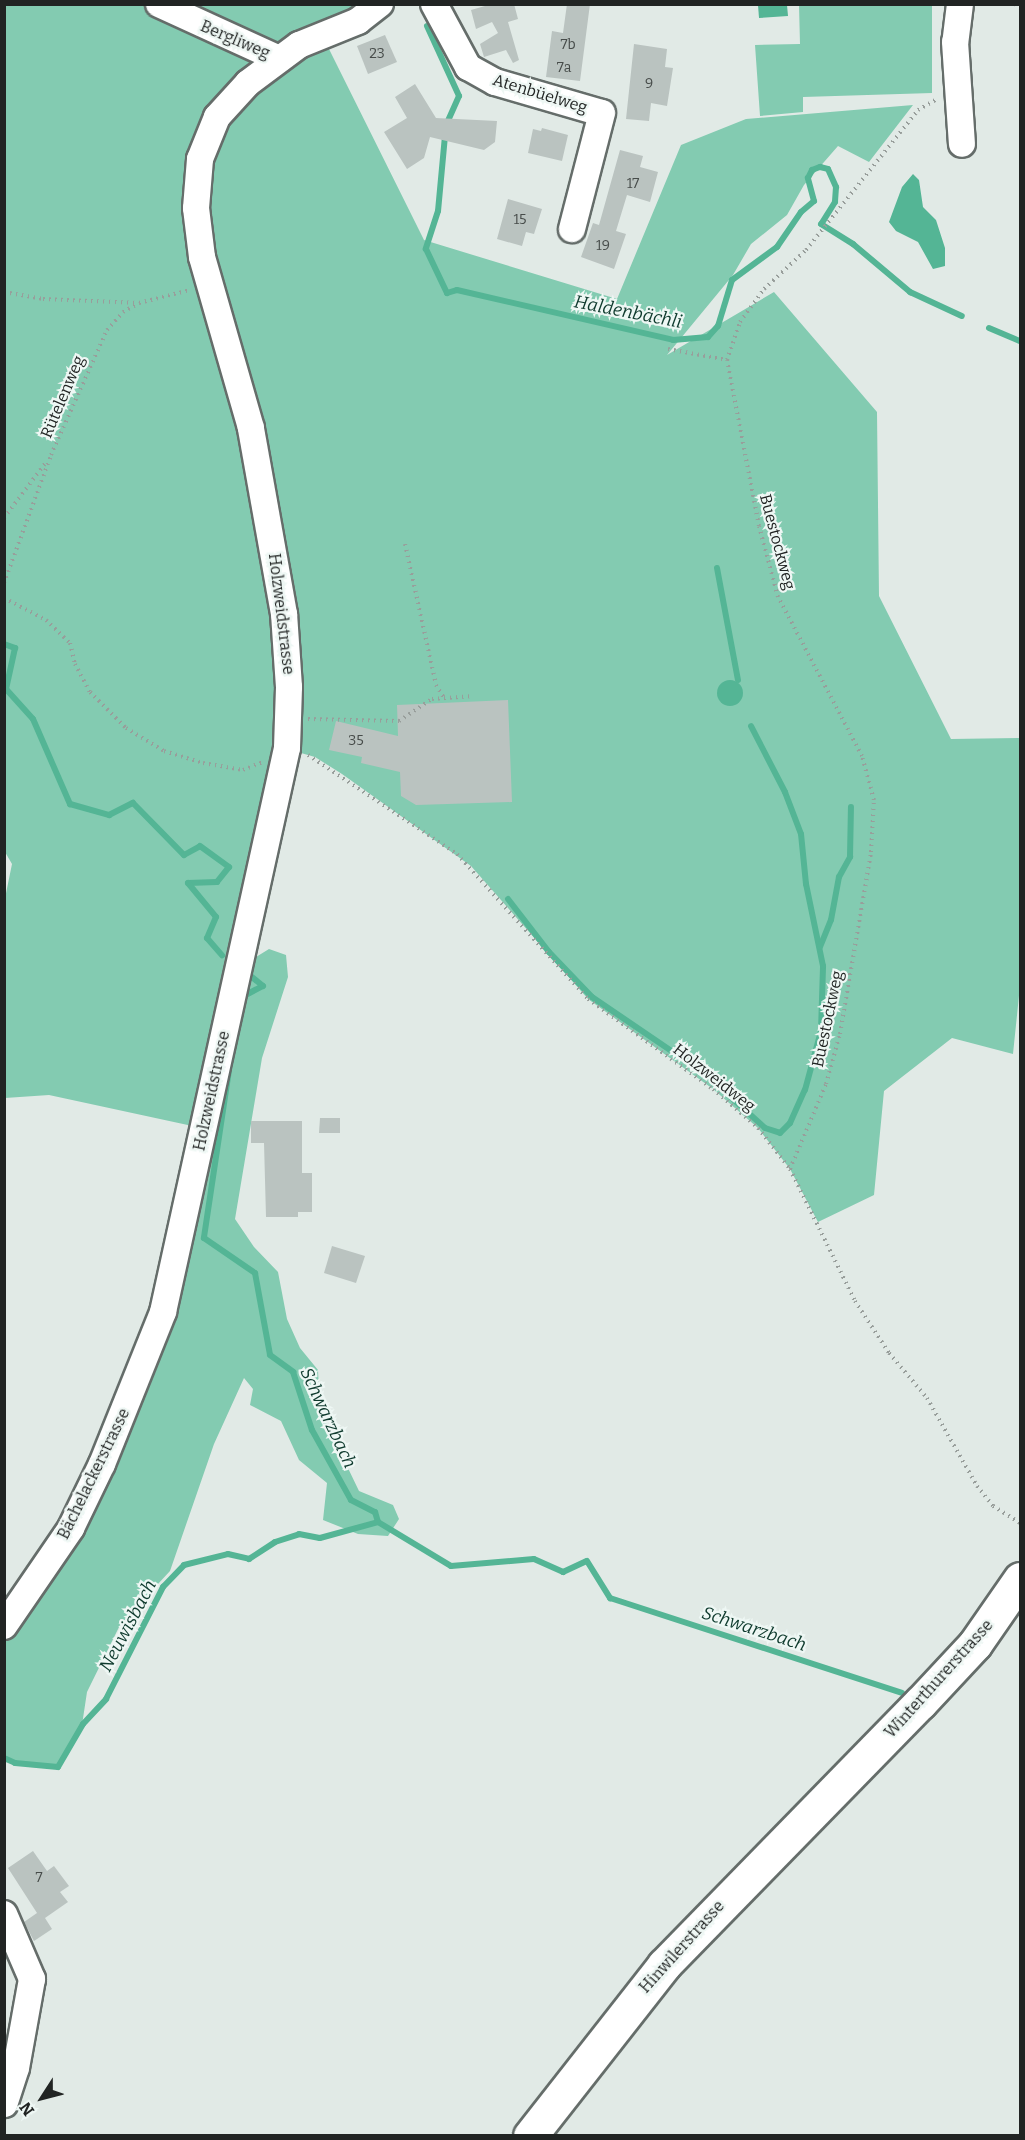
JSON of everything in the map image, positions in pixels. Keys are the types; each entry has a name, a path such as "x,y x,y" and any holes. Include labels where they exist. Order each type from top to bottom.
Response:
{"main road":[{"name":"Winterthurerstrasse","path":"852,1773 975,1644 1020,1579"},
{"name":"Hinwilerstrasse","path":"531,2136 664,1965 852,1773"}],"street":[{"name":"Bergliweg","path":"159,4 279,59"},
{"name":"Holzweidstrasse","path":"163,1312 285,754 289,719 287,637 259,466 241,388 209,286 196,207 203,148 211,127 230,101 279,59 309,40 365,17 380,4"},
{"name":"Atenbüelweg","path":"434,4 468,67 495,82 602,113 572,229"},
{"path":"960,4 955,42 962,144"},
{"name":"Bächelackerstrasse","path":"4,1626 71,1528 102,1464 163,1312"},
{"path":"4,1914 32,1979 16,2068 4,2104"}],"path":[{"path":"1015,4 1020,8"},
{"name":"Buestockweg","path":"790,1169 826,1084 840,1034 871,852 874,800 862,756 778,597 759,526 727,360 740,322 764,289 806,250 852,195 884,148 918,110 929,102 959,94"},
{"name":"Rütelenweg","path":"4,583 51,455 101,341 123,312 139,303 209,286"},
{"path":"4,292 43,299 139,303"},
{"path":"668,349 727,360"},
{"path":"4,518 51,455"},
{"path":"405,544 436,685 444,699"},
{"path":"4,598 46,620 64,636 73,647 75,664 90,692 126,728 160,748 203,763 243,770 285,754"},
{"path":"289,719 399,721 432,699 473,696"},
{"name":"Holzweidweg","path":"285,754 315,757 457,854 588,999 713,1089 758,1128 790,1169 867,1318 927,1398 977,1486 993,1506 1020,1523"}],"shaded area":[{"path":"5,5 390,5 326,43 424,240 617,299 681,145 746,119 913,105 869,162 838,146 804,185 787,215 751,244 733,275 667,355 774,292 877,412 879,596 951,739 1020,738 1020,986 1013,1054 952,1038 884,1091 874,1195 818,1222 790,1169 758,1128 713,1089 588,999 471,866 342,774 315,757 287,749 197,1127 49,1095 5,1098 4,903 12,864 5,852"},
{"path":"758,5 787,5 788,16 759,18"},
{"path":"799,5 932,5 932,93 803,97 803,112 760,116 755,45 800,44"},
{"path":"913,174 919,180 923,207 936,220 945,248 945,266 933,269 918,242 896,231 889,222 902,187"},
{"path":"730,680 740,683 743,693 740,703 730,706 720,703 717,693 720,683"},
{"path":"269,949 286,955 288,977 262,1058 235,1219 254,1247 278,1272 287,1319 300,1348 318,1370 320,1410 359,1491 393,1505 399,1519 388,1536 358,1534 323,1520 327,1483 299,1460 281,1421 250,1405 253,1389 244,1378 214,1444 170,1571 120,1625 87,1692 82,1725 73,1746 58,1767 15,1763 5,1758 4,1626 143,1370 243,965"}],"building":[{"path":"492,4 514,4 518,19 508,22 519,60 513,63 506,50 484,57 480,44 498,33 492,22 476,29 471,10"},
{"path":"567,4 590,4 580,81 546,77 552,31 563,33"},
{"path":"385,35 397,62 368,74 357,46"},
{"path":"634,44 667,49 665,67 673,68 667,106 651,103 649,121 626,119"},
{"path":"415,84 436,118 497,121 495,142 484,150 430,137 424,158 407,169 384,132 407,118 395,97"},
{"path":"542,128 568,135 562,161 528,153 533,129 541,131"},
{"path":"620,150 643,156 640,167 658,172 650,202 627,195 616,231 626,234 614,269 581,257 593,223 599,225"},
{"path":"508,199 542,209 534,234 526,232 522,246 497,239"},
{"path":"508,700 512,802 416,805 401,796 400,772 361,763 362,757 329,750 336,721 398,736 397,705"},
{"path":"320,1118 340,1118 340,1133 319,1133"},
{"path":"251,1121 302,1121 302,1173 312,1173 312,1212 298,1212 298,1217 266,1217 264,1143 251,1143"},
{"path":"332,1246 365,1256 356,1283 324,1273"},
{"path":"33,1851 47,1871 54,1866 69,1886 60,1892 68,1902 45,1918 52,1929 34,1941 24,1922 37,1913 8,1868"}],"waterway":[{"name":"Haldenbächli","path":"427,26 459,96 446,125 438,211 426,249 447,293 457,290 673,340 708,337 718,326 732,280 777,247 801,212 814,201 808,178 812,170 820,167 828,169 836,187 835,202 821,224 853,244 910,292 962,316"},
{"name":"Haldenbächli","path":"989,328 1020,341"},
{"path":"717,568 738,680"},
{"name":"Schwarzbach","path":"4,644 15,648 6,689 33,719 70,804 109,815 133,803 184,855 200,846 229,867 217,882 188,883 216,917 207,938 222,955"},
{"path":"508,899 549,952 592,997 704,1073 765,1128 780,1133 790,1123 805,1090 821,1031 823,966 806,884 801,834 785,792 751,726"},
{"path":"820,947 831,920 839,877 850,857 851,807"},
{"name":"Schwarzbach","path":"240,998 263,986 246,972"},
{"name":"Schwarzbach","path":"229,1070 204,1238 255,1273 270,1355 293,1372 312,1430 351,1500 375,1512 378,1522 451,1566 534,1559 563,1572 587,1561 610,1598 902,1693"},
{"name":"Neuwisbach","path":"4,1758 15,1763 58,1767 83,1724 106,1699 163,1587 184,1565 228,1554 249,1559 275,1542 299,1534 320,1538 378,1522"}]}
